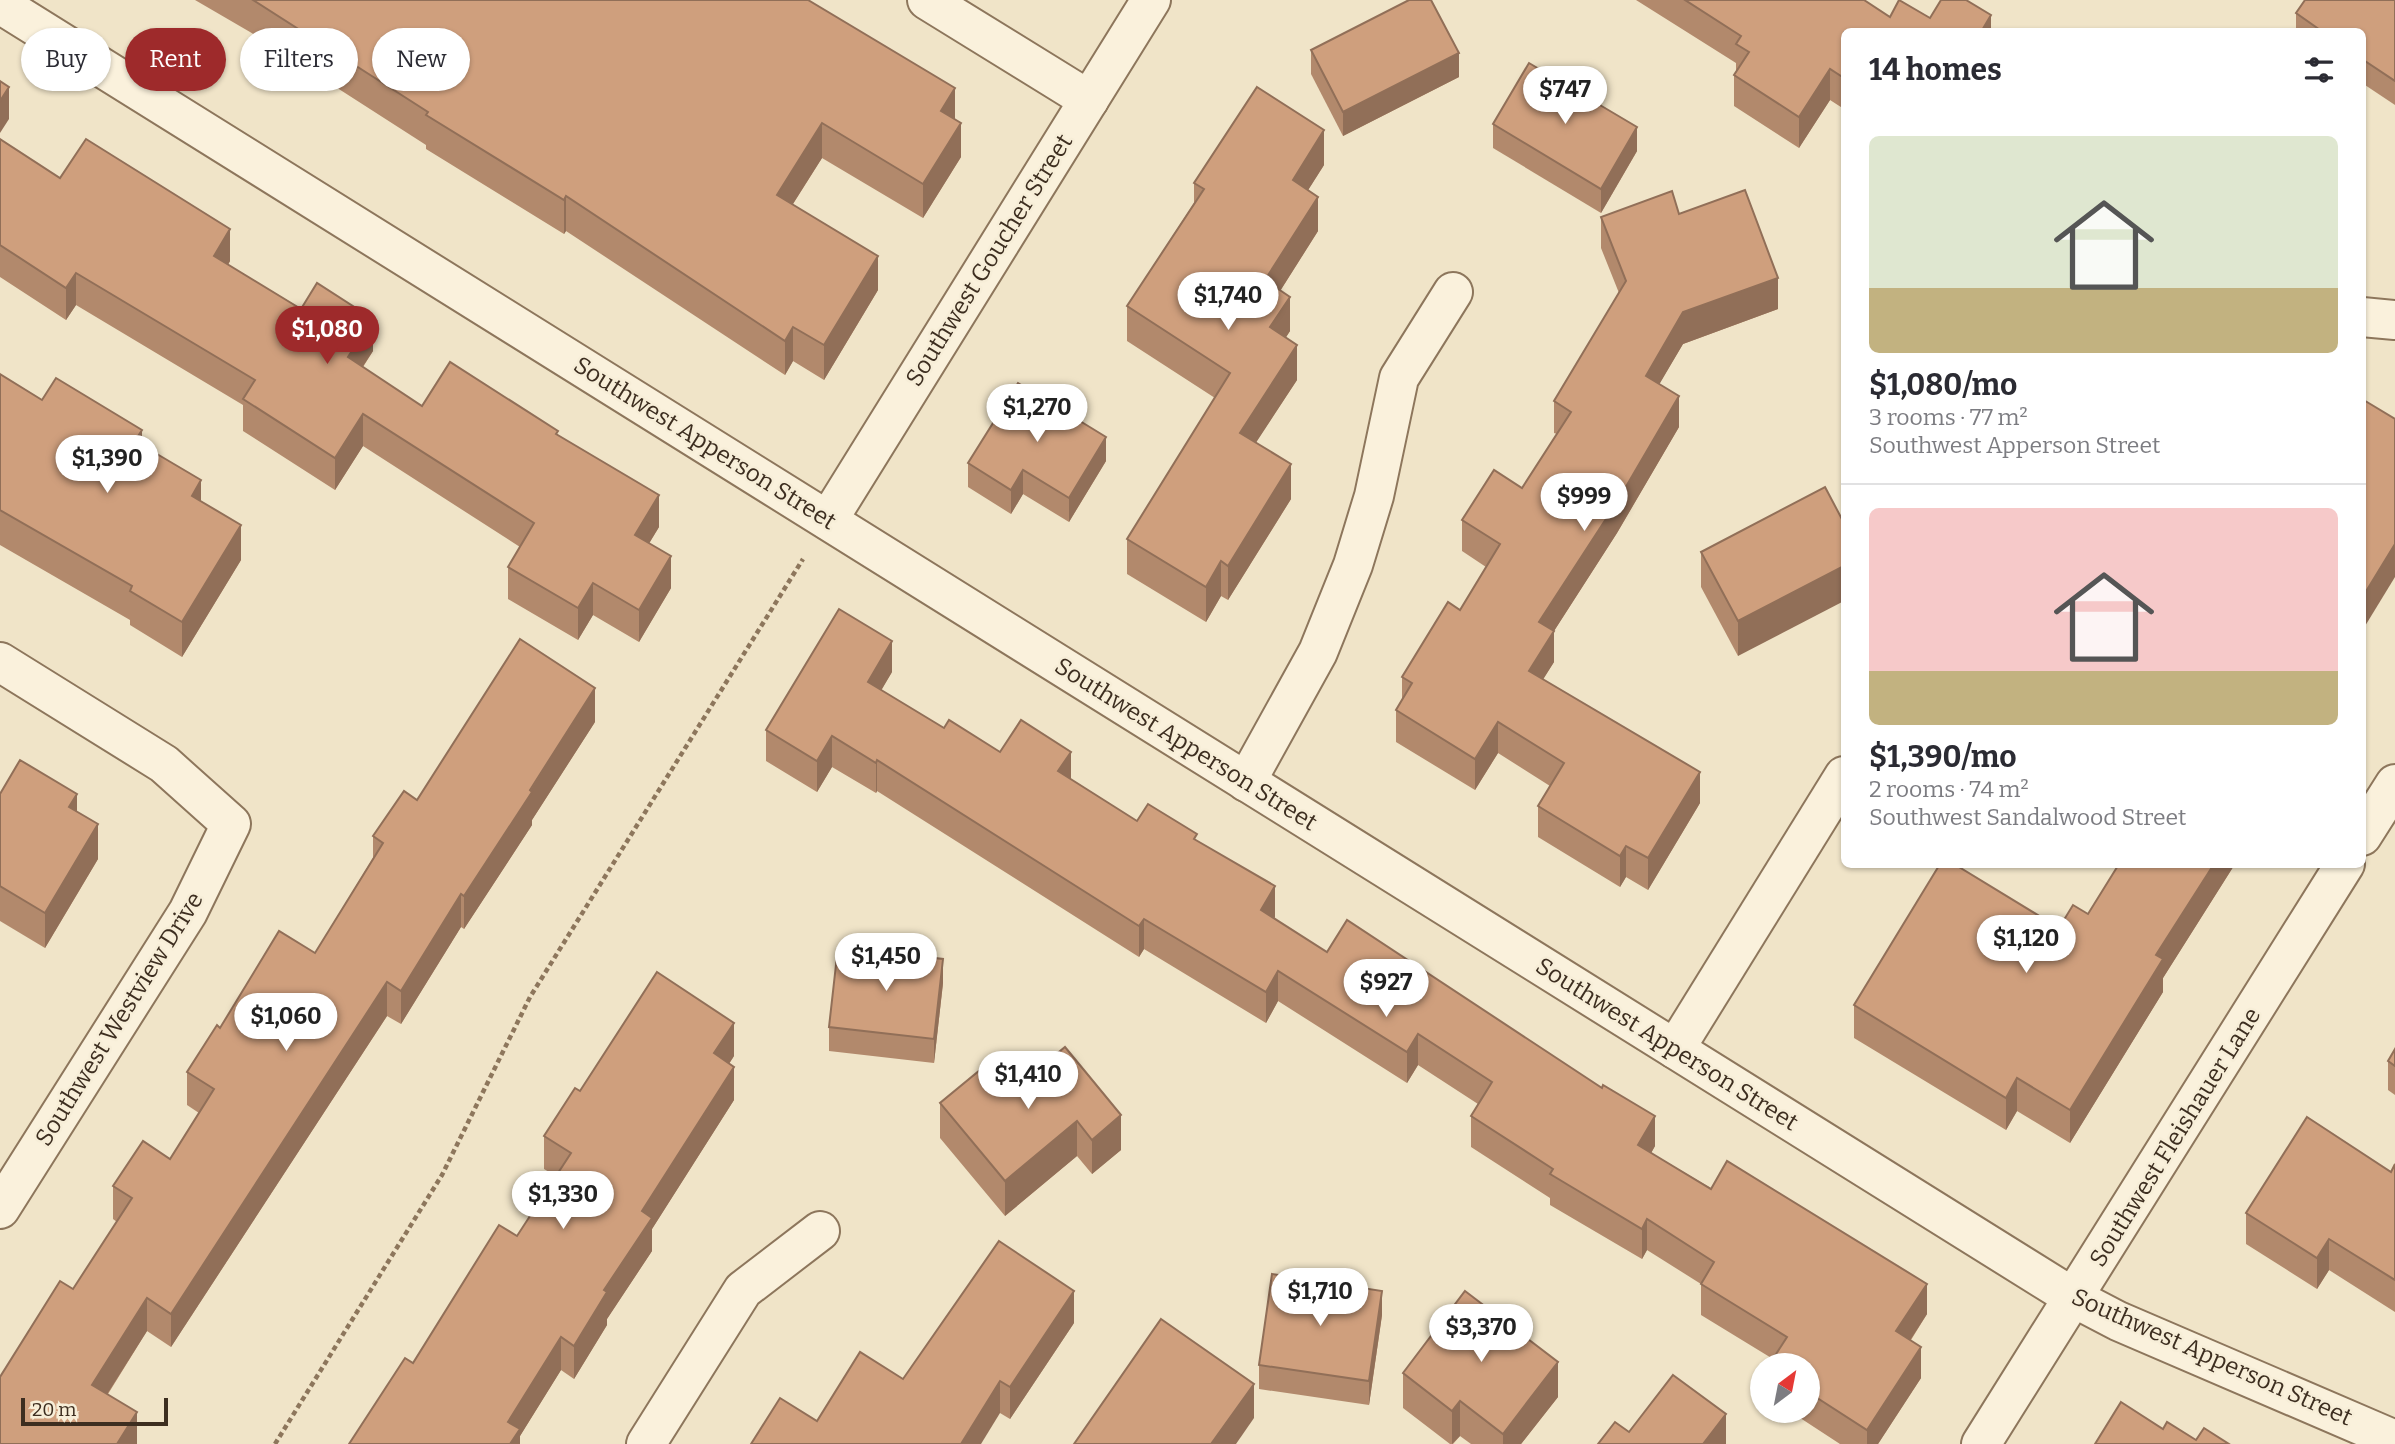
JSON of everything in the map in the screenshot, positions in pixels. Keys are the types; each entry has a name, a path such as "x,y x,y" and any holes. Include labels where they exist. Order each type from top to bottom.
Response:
{"street":[{"path":"927,0 1088,100"},
{"name":"Southwest Goucher Street","path":"828,520 1151,0"},
{"name":"Southwest Apperson Street","path":"0,4 2074,1298 2118,1321 2395,1440"},
{"path":"1246,782 1318,652 1353,565 1374,496 1399,377 1453,292"},
{"path":"2366,317 2395,320"},
{"name":"Southwest Westview Drive","path":"0,662 164,764 231,824 188,912 0,1209"},
{"path":"1675,1049 1841,781"},
{"path":"2366,830 2395,784"},
{"name":"Southwest Fleishauer Lane","path":"1981,1444 2343,868"},
{"path":"646,1444 743,1290 820,1231"}],"path":[{"path":"275,1444 442,1175 530,997 828,520"}],"building":[{"path":"253,0 808,0 955,88 941,111 961,123 923,184 822,123 777,195 878,256 824,345 793,327 785,341 566,196 564,200 426,115 428,112 395,91 470,91 470,28 372,28 372,76 358,67 358,28 297,28"},
{"path":"1409,0 1431,0 1459,53 1343,112 1311,50"},
{"path":"1685,0 1864,0 1890,17 1899,0 1930,18 1941,0 1966,0 1991,15 1983,28 1841,28 1841,76 1830,69 1799,117 1734,75 1749,52 1736,44 1741,36"},
{"path":"2305,0 2395,0 2395,81 2366,62 2366,28 2317,28 2296,13"},
{"path":"1529,63 1637,127 1601,189 1493,124"},
{"path":"0,81 9,87 0,101"},
{"path":"1257,87 1324,130 1293,180 1318,197 1265,280 1290,297 1270,327 1297,345 1240,433 1291,464 1228,566 1221,561 1206,587 1127,539 1230,373 1127,306 1204,189 1194,183"},
{"path":"0,139 60,178 86,139 230,229 214,256 301,309 317,283 373,319 348,357 422,406 450,362 558,431 556,434 659,495 635,535 671,556 639,610 593,583 578,608 508,567 534,523 363,414 335,458 243,399 255,380 76,273 66,288 0,245"},
{"path":"1745,190 1778,278 1683,312 1646,376 1679,396 1617,502 1539,622 1554,631 1529,671 1700,772 1648,858 1626,846 1620,856 1538,806 1564,763 1498,722 1475,759 1396,710 1412,683 1402,677 1448,602 1460,610 1500,544 1462,520 1494,470 1522,488 1571,412 1554,401 1626,281 1601,217 1672,191 1679,214"},
{"path":"0,374 42,400 56,378 142,430 135,441 201,480 192,496 241,525 182,622 130,591 132,586 0,510"},
{"path":"1018,383 1106,437 1069,498 1023,470 1011,490 968,463"},
{"path":"2366,401 2395,419 2395,544 2366,591"},
{"path":"1825,487 1841,517 1841,568 1738,621 1701,552"},
{"path":"839,609 892,641 868,682 944,728 949,720 1000,752 1021,720 1071,752 1058,771 1137,821 1148,804 1197,834 1194,839 1275,886 1261,910 1327,952 1347,920 1602,1088 1603,1085 1655,1116 1638,1145 1711,1189 1727,1161 1927,1284 1896,1331 1921,1347 1867,1430 1820,1400 1820,1353 1777,1353 1787,1337 1701,1284 1714,1262 1647,1219 1642,1229 1550,1174 1553,1169 1471,1116 1492,1082 1418,1034 1407,1052 1278,971 1266,992 1144,919 1139,926 877,760 876,763 832,736 817,761 766,730"},
{"path":"520,639 595,688 530,790 532,792 464,896 461,894 401,991 387,982 171,1314 147,1298 92,1385 137,1412 117,1444 0,1444 0,1377 60,1281 73,1289 132,1198 113,1186 143,1141 170,1159 214,1089 187,1072 217,1025 220,1028 279,931 315,953 383,843 373,836 404,791 417,800"},
{"path":"20,760 77,794 69,807 98,824 45,913 0,886 0,794"},
{"path":"1938,868 1961,868 2059,928 2073,905 2088,914 2117,868 2211,868 2156,955 2163,959 2070,1110 2017,1078 2006,1098 1854,1005"},
{"path":"838,947 943,959 934,1039 829,1027"},
{"path":"657,972 734,1023 714,1053 734,1067 642,1211 652,1218 604,1290 607,1292 574,1346 561,1337 508,1422 520,1429 510,1444 349,1444 405,1358 413,1363 499,1225 517,1236 571,1153 544,1136 575,1088 580,1091"},
{"path":"1065,1047 1121,1115 1092,1140 1077,1121 1005,1181 940,1103 991,1061 1014,1089"},
{"path":"2395,1049 2395,1066 2388,1061"},
{"path":"2307,1117 2391,1172 2395,1164 2395,1280 2329,1239 2317,1258 2246,1213"},
{"path":"999,1241 1074,1291 1010,1387 1000,1381 961,1444 751,1444 780,1398 817,1421 860,1352 903,1379"},
{"path":"1272,1274 1382,1291 1369,1381 1259,1365"},
{"path":"1465,1291 1558,1362 1503,1434 1460,1401 1452,1411 1403,1373"},
{"path":"1161,1319 1254,1384 1211,1444 1074,1444"},
{"path":"1673,1375 1726,1414 1703,1444 1598,1444 1615,1422 1629,1432"},
{"path":"2121,1402 2163,1429 2167,1422 2196,1440 2204,1428 2229,1444 2095,1444"}]}
